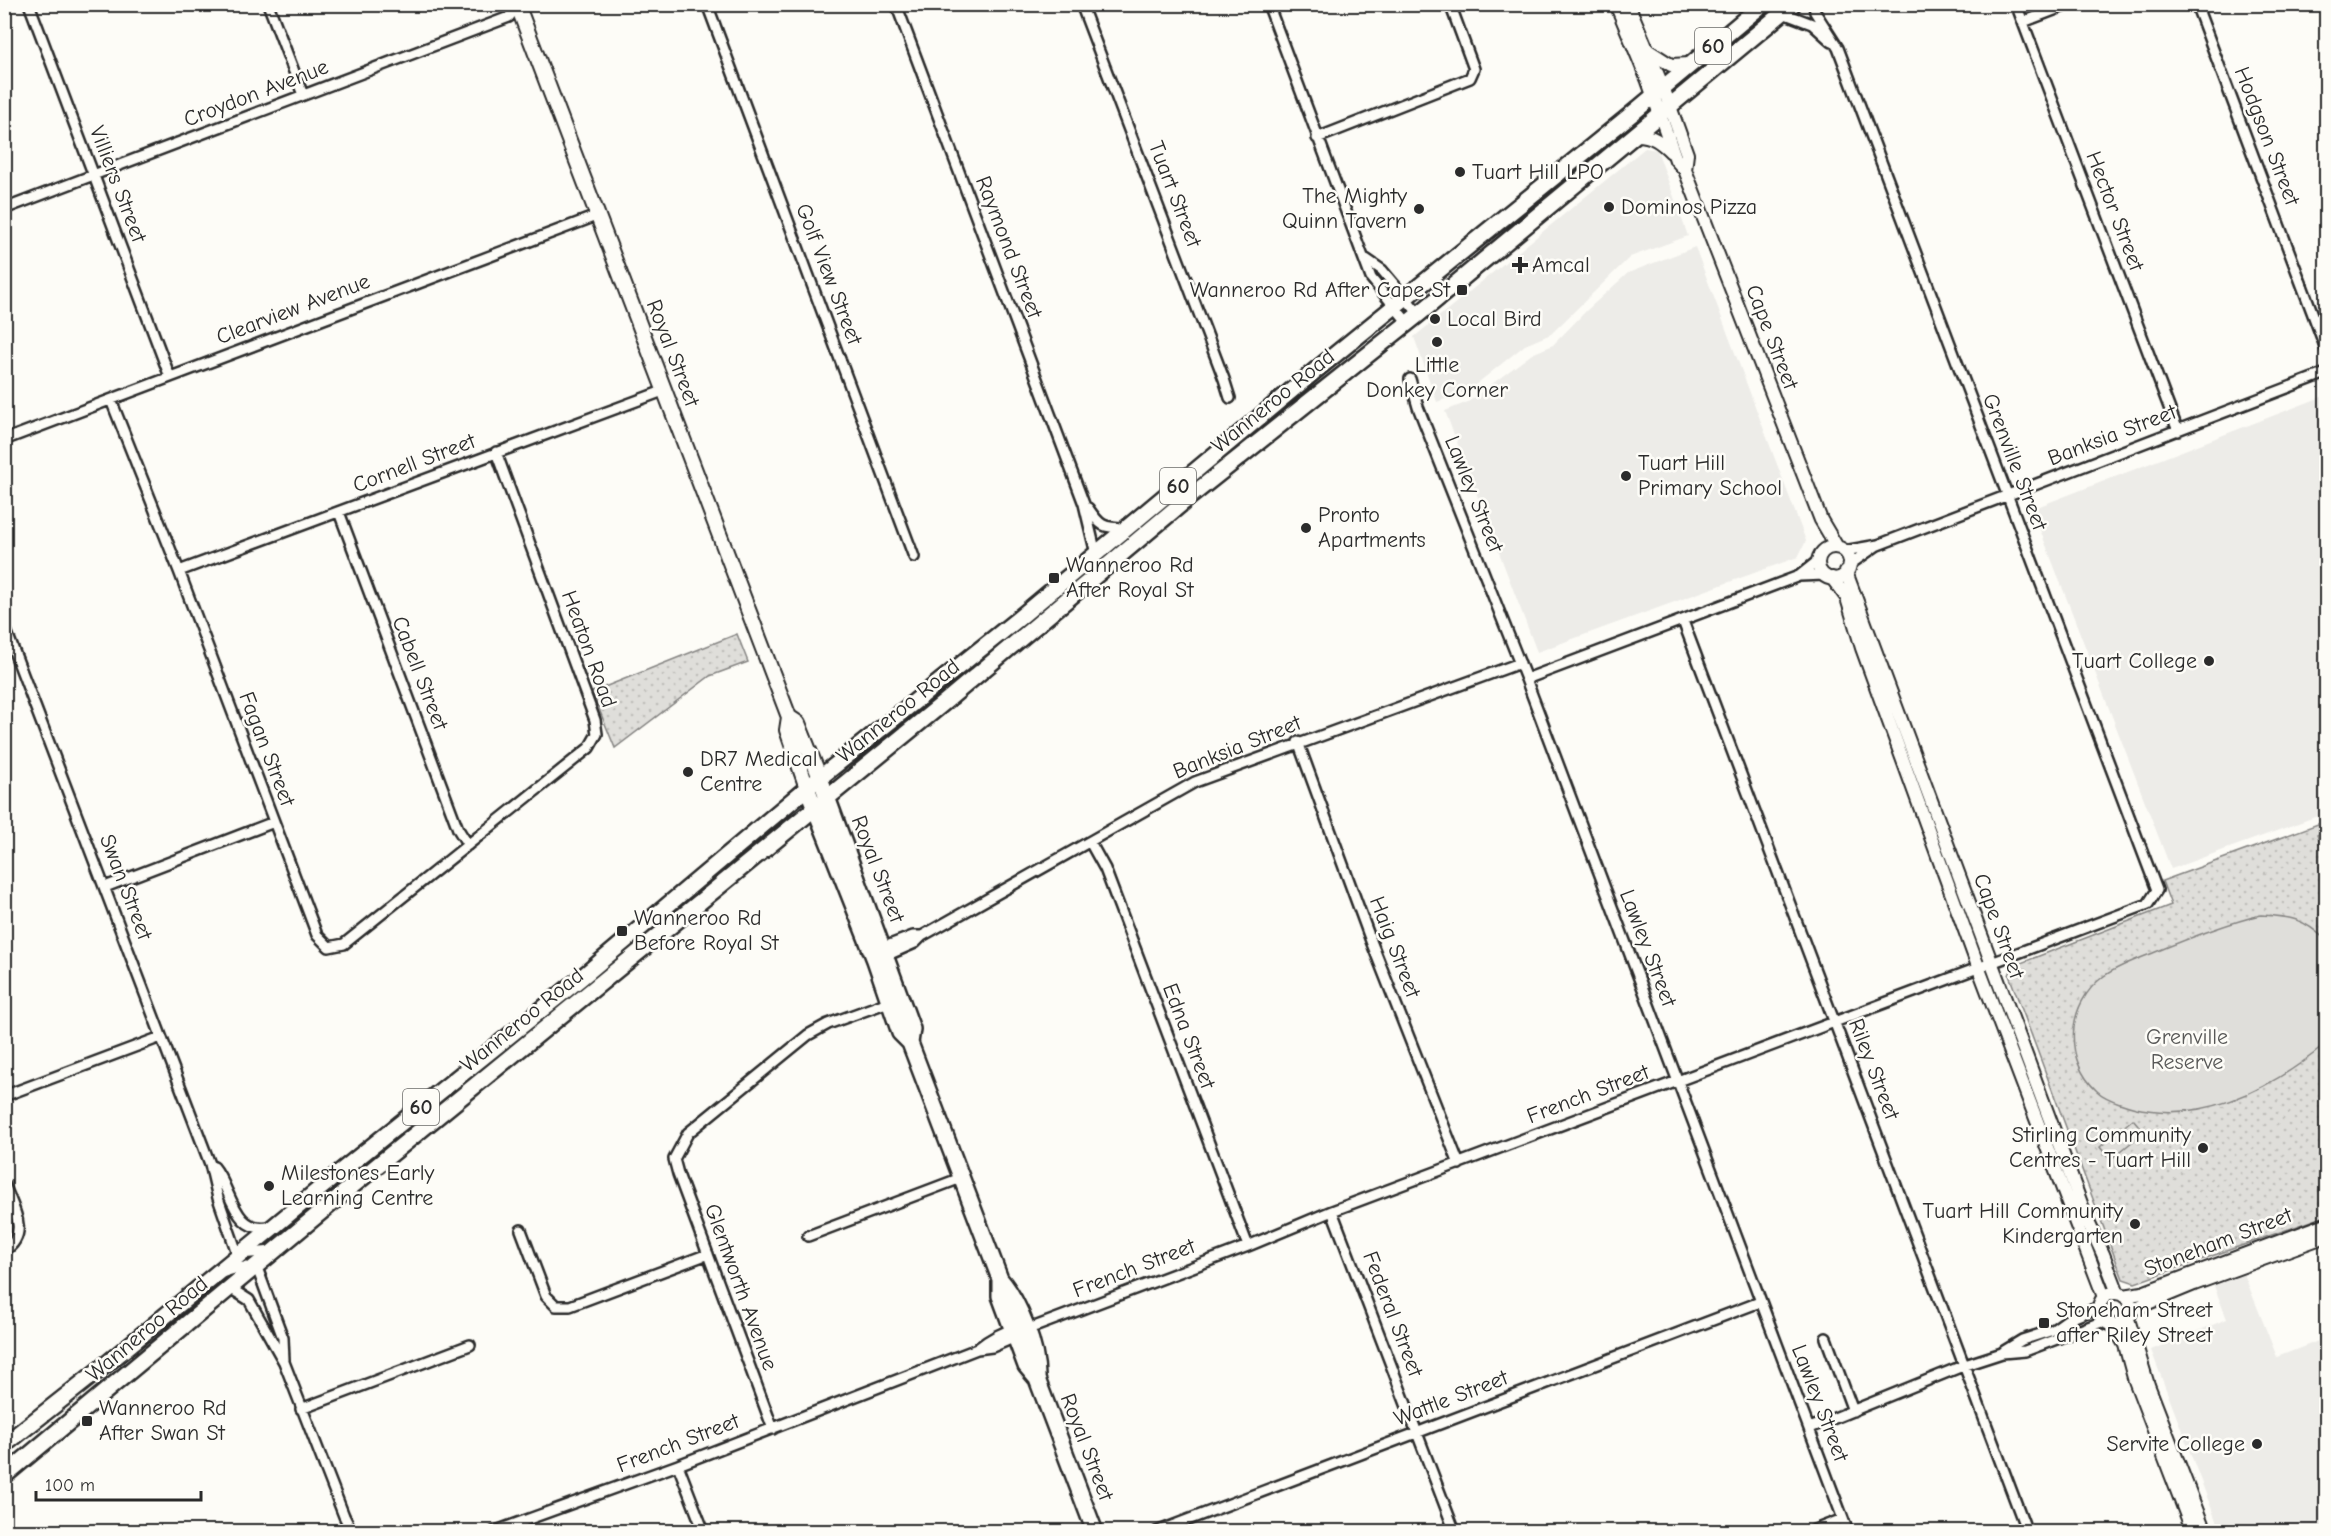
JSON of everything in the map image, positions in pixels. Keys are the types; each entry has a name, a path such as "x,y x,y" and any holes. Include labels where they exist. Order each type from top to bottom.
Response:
{"main road":[{"name":"Wanneroo Road","path":"4,1445 581,978 807,788 1128,528 1426,279 1763,4"},
{"name":"Royal Street","path":"518,5 596,216 789,717 787,730 807,788 821,803"},
{"name":"Wanneroo Road","path":"4,1476 1187,499 1413,319 1788,9"},
{"path":"1517,205 1527,209 1575,185"},
{"path":"1426,279 1499,230 1510,225 1523,229"},
{"name":"Royal Street","path":"789,717 798,723 820,778 821,803 894,999 912,1029 910,1044 1000,1279 999,1296 1018,1332 1026,1366 1037,1379 1095,1532"}],"street":[{"name":"Villiers Street","path":"29,4 170,377"},
{"path":"268,4 303,95"},
{"name":"Golf View Street","path":"707,4 914,557"},
{"name":"Raymond Street","path":"896,4 1084,504 1096,554"},
{"name":"Tuart Street","path":"1082,4 1230,398"},
{"path":"1268,4 1317,138 1366,259 1371,278 1399,302 1413,319"},
{"path":"1317,138 1470,78 1474,69 1450,4"},
{"name":"Cape Street","path":"1616,4 1658,92"},
{"name":"Cape Street","path":"1628,4 1648,51 1675,154 1685,170 1821,520 1849,560 1848,569 2109,1323 2125,1345 2134,1378 2193,1532"},
{"name":"Grenville Street","path":"1814,4 1815,12 1838,48 2157,890"},
{"name":"Hector Street","path":"2016,4 2178,431"},
{"path":"2023,22 2070,4"},
{"name":"Hodgson Street","path":"2196,4 2326,349"},
{"name":"Croydon Avenue","path":"4,209 509,17 518,5"},
{"name":"Grenville Street","path":"1788,9 1812,24 1838,48"},
{"path":"1648,51 1671,65 1690,64"},
{"name":"Cape Street","path":"1665,112 1686,154 1685,170"},
{"path":"1636,135 1648,136 1662,142 1675,154"},
{"name":"Clearview Avenue","path":"4,440 596,216"},
{"path":"1366,259 1382,270 1399,302 1413,319"},
{"name":"Banksia Street","path":"1840,549 1878,545 2326,373"},
{"name":"Lawley Street","path":"1410,379 1418,407 1520,663 1848,1532"},
{"name":"Cornell Street","path":"179,571 663,391"},
{"name":"Fagan Street","path":"111,400 179,571 317,935 328,947 344,944 468,845"},
{"name":"Heaton Road","path":"468,845 589,748 597,734 595,720 496,452"},
{"name":"Raymond Street","path":"1084,504 1098,523 1105,527 1128,528"},
{"name":"Cabell Street","path":"339,512 458,829 468,845"},
{"name":"Cape Street","path":"1821,520 1820,569 1847,598 1862,648 1985,967 2088,1222 2121,1294 2130,1304 2129,1314 2148,1385 2205,1532"},
{"name":"Banksia Street","path":"1848,569 1878,545"},
{"path":"1526,679 1799,576 1829,548 1840,549"},
{"path":"1799,576 1838,578 1848,569"},
{"name":"Riley Street","path":"1683,621 2027,1532"},
{"name":"Swan Street","path":"4,625 210,1164 218,1198 236,1250 240,1254"},
{"name":"Banksia Street","path":"879,954 913,936 922,936 1195,782 1298,742 1520,663"},
{"name":"Haig Street","path":"1298,742 1371,941 1459,1164"},
{"path":"105,887 274,822"},
{"name":"Edna Street","path":"1090,842 1105,869 1248,1246"},
{"name":"French Street","path":"493,1532 678,1465 977,1349 992,1347 1018,1332 1248,1246 1332,1211 1985,967 2148,904 2157,890"},
{"name":"Glentworth Avenue","path":"773,1429 674,1159 688,1132 808,1035 828,1024 894,999"},
{"path":"4,1096 161,1037"},
{"name":"Swan Street","path":"210,1164 216,1170 239,1215 246,1223 261,1229 278,1223"},
{"path":"808,1236 961,1178"},
{"path":"4,1184 20,1230 17,1239 4,1251"},
{"name":"Federal Street","path":"1332,1211 1455,1532"},
{"name":"Stoneham Street","path":"2121,1294 2142,1293 2326,1224"},
{"path":"521,1230 546,1296 556,1306 570,1306 708,1254"},
{"name":"Stoneham Street","path":"2129,1314 2194,1284 2326,1236"},
{"path":"240,1254 275,1251"},
{"path":"216,1274 249,1266 255,1268 283,1338 284,1362"},
{"path":"230,1288 249,1300 284,1362 352,1532"},
{"path":"2002,1353 2022,1340 2053,1330 2067,1320 2121,1294"},
{"name":"Wattle Street","path":"1156,1532 1760,1302"},
{"path":"1810,1428 1965,1365 2002,1353 2025,1351 2109,1323 2124,1323 2129,1314"},
{"path":"1826,1338 1853,1411"},
{"path":"301,1409 470,1345"},
{"path":"678,1465 704,1532"},
{"path":"344,1516 347,1532"},
{"path":"1809,1532 1843,1519"}],"shaded area":[{"path":"1645,148 1657,150 1688,236 1630,257 1551,334 1525,345 1469,390 1437,402 1414,337"},
{"name":"Tuart Hill Primary School","path":"1695,247 1806,541 1798,557 1537,652 1445,411 1468,402 1532,354 1553,345 1628,273"},
{"name":"Tuart College","path":"2324,396 2326,403 2326,813 2171,869 2032,509"},
{"name":"Servite College","path":"2244,1274 2277,1357 2326,1338 2326,1531 2220,1531 2151,1350 2227,1319 2214,1286"}],"green space":[{"path":"737,634 748,662 710,676 615,748 592,692"},
{"name":"Grenville Reserve","path":"2326,821 2326,831 2317,835 2326,860 2326,1216 2135,1283 2123,1279 2009,975 2013,966 2171,905 2162,881"},
{"path":"2261,915 2296,920 2310,927 2326,940 2326,1044 2287,1073 2266,1085 2244,1096 2197,1110 2173,1112 2142,1109 2114,1101 2097,1091 2078,1064 2074,1048 2076,1017 2082,1001 2091,988 2104,976 2128,963 2207,932"},
{"path":"2133,1119 2144,1132 2110,1160 2100,1147"}],"place":[{"name":"Tuart Hill LPO","path":"1460,172"},
{"name":"Dominos Pizza","path":"1609,207"},
{"name":"The Mighty Quinn Tavern","path":"1419,209"},
{"name":"Amcal","path":"1520,265"},
{"name":"Wanneroo Rd After Cape St","path":"1462,290"},
{"name":"Local Bird","path":"1435,319"},
{"name":"Little Donkey Corner","path":"1437,342"},
{"name":"Tuart Hill Primary School","path":"1626,476"},
{"name":"Pronto Apartments","path":"1306,528"},
{"name":"Wanneroo Rd After Royal St","path":"1054,578"},
{"name":"Tuart College","path":"2209,661"},
{"name":"DR7 Medical Centre","path":"688,772"},
{"name":"Wanneroo Rd Before Royal St","path":"622,931"},
{"name":"Stirling Community Centres - Tuart Hill","path":"2203,1148"},
{"name":"Milestones Early Learning Centre","path":"269,1186"},
{"name":"Tuart Hill Community Kindergarten","path":"2135,1224"},
{"name":"Stoneham Street after Riley Street","path":"2044,1323"},
{"name":"Wanneroo Rd After Swan St","path":"87,1421"},
{"name":"Servite College","path":"2257,1444"}]}
